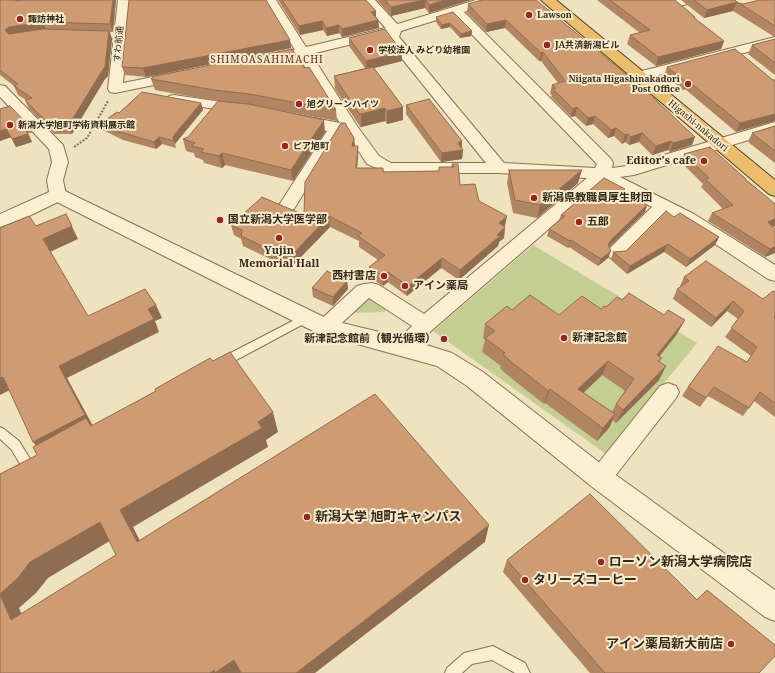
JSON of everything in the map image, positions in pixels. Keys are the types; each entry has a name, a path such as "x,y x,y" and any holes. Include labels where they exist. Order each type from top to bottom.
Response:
{"highway":[{"name":"Higashi-nakadori","path":"548,0 775,190"}],"street":[{"path":"124,0 171,1"},
{"name":"すわ前通","path":"115,88 116,36 124,0"},
{"path":"270,0 302,52 343,128 373,160 388,168 499,168 602,174 628,171 775,127"},
{"path":"368,0 394,30"},
{"path":"279,57 394,30 489,0"},
{"path":"404,347 425,325 602,174 605,163 455,10"},
{"path":"394,30 392,37 499,168"},
{"path":"639,76 775,41"},
{"path":"723,42 746,60"},
{"path":"115,88 193,73"},
{"path":"115,88 158,96 211,112 259,112"},
{"path":"0,89 57,148 60,162 55,180 58,195"},
{"path":"282,117 343,128"},
{"path":"288,205 343,128"},
{"path":"602,174 688,218 775,274"},
{"path":"0,221 21,214 58,195"},
{"path":"58,195 316,322 444,360 475,379 600,478 775,607"},
{"path":"616,253 664,206"},
{"path":"316,322 364,291 372,290 425,325"},
{"path":"600,478 668,392"}],"lane":[{"path":"214,367 316,322"},
{"path":"0,432 16,445 32,466 17,475"},
{"path":"452,673 469,658 493,653 520,668 523,673"}],"path":[{"path":"71,149 87,138 115,88"}],"green space":[{"path":"533,245 697,343 606,454 433,331"},
{"path":"367,295 390,306 384,312 357,313 353,311"}],"building":[{"path":"0,0 113,0 110,24 43,22 9,27 5,30 9,34 43,29 109,31 105,67 69,125 50,125 25,100 32,98 14,86 18,84 0,70"},
{"path":"129,0 266,0 290,40 143,68 122,67"},
{"path":"282,0 366,0 376,11 371,12 378,20 342,29 339,25 326,28 322,21 299,26"},
{"path":"385,0 424,0 391,7"},
{"path":"426,0 445,0 429,5"},
{"path":"482,0 536,0 643,88 695,137 673,143 671,141 656,146 642,133 631,137 628,134 625,135 616,128 611,130 595,116 588,118 577,107 573,109 553,89 556,88 552,85 565,81 543,52 541,53 506,20 487,24 468,4"},
{"path":"610,0 675,0 695,17 693,17 724,41 658,57 630,35 650,30"},
{"path":"694,0 735,0 737,2 707,10"},
{"path":"760,0 775,0 775,26 739,3 743,4"},
{"path":"453,12 472,31 461,34 450,23 442,25 436,17"},
{"path":"385,29 402,52 366,61 349,38"},
{"path":"775,39 775,63 752,45"},
{"path":"292,49 304,68 309,67 336,110 249,94 214,90 151,79 155,76"},
{"path":"735,49 773,80 775,80 775,114 740,123 688,81 686,82 667,67"},
{"path":"373,67 403,107 387,111 385,108 360,115 334,76"},
{"path":"142,92 201,103 175,134 173,137 174,141 159,137 154,142 120,132 101,123 117,112 119,113"},
{"path":"429,99 462,141 458,143 463,150 442,153 406,105"},
{"path":"218,101 249,104 324,120 291,170 222,153 219,156 201,152 204,149 192,146 195,143 183,139 188,137"},
{"path":"10,106 28,125 23,125 28,134 12,139 6,129 0,131 0,109"},
{"path":"341,123 345,123 354,138 352,146 358,146 356,168 383,168 383,172 439,171 439,167 454,167 452,164 458,164 460,185 475,184 479,201 507,216 499,223 505,227 497,235 500,236 460,270 442,258 408,286 388,272 383,276 369,267 385,255 358,236 362,233 329,216 293,254 282,249 275,252 241,236 242,230 231,225 262,197 304,215 305,182"},
{"path":"775,126 775,151 752,133"},
{"path":"710,147 775,204 775,219 768,222 775,229 775,247 770,249 712,213 733,205 705,179 709,178 684,154"},
{"path":"509,170 582,170 540,205 515,200"},
{"path":"604,178 625,189 621,193 647,205 611,240 608,245 611,251 601,259 571,240 570,241 549,229 565,216 561,215"},
{"path":"666,211 674,217 680,213 719,237 690,259 668,244 630,266 613,252 626,251"},
{"path":"66,214 72,226 43,239 88,316 145,289 156,305 148,309 154,319 59,366 85,415 33,442 3,377 0,378 0,228 29,216 36,226"},
{"path":"706,261 763,299 773,291 775,292 775,403 760,392 749,408 714,387 706,398 688,387 718,346 747,362 757,347 731,328 744,311 733,301 716,318 677,289 689,281 684,277"},
{"path":"327,271 347,281 333,297 312,288"},
{"path":"629,293 664,315 668,310 685,320 657,355 662,358 658,361 666,366 623,410 616,404 634,379 608,361 578,389 615,414 603,428 550,389 548,391 509,360 503,354 505,353 485,338 495,331 485,324 507,306 512,310 530,295 559,315 582,296 601,309 604,306 606,307 617,297 622,300"},
{"path":"230,352 273,412 258,422 262,428 120,510 137,542 375,394 489,525 296,673 241,673 234,660 215,673 214,670 210,673 0,673 0,595 11,620 116,555 100,522 30,562 18,578 0,594 0,474 37,455 33,447 86,418 91,426 156,391 155,389 210,358 213,361"},
{"path":"590,494 697,600 707,590 775,645 775,656 759,673 605,673 507,560"}],"place":[{"name":"Lawson","path":"529,15"},
{"name":"諏訪神社","path":"20,19"},
{"name":"JA共済新潟ビル","path":"547,45"},
{"name":"学校法人 みどり幼稚園","path":"370,50"},
{"name":"Niigata Higashinakadori Post Office","path":"688,84"},
{"name":"旭グリーンハイツ","path":"299,104"},
{"name":"新潟大学旭町学術資料展示館","path":"10,125"},
{"name":"ピア旭町","path":"285,146"},
{"name":"Editor's cafe","path":"704,161"},
{"name":"新潟県教職員厚生財団","path":"534,198"},
{"name":"国立新潟大学医学部","path":"220,220"},
{"name":"五郎","path":"579,222"},
{"name":"Yujin Memorial Hall","path":"279,238"},
{"name":"西村書店","path":"384,276"},
{"name":"アイン薬局","path":"405,286"},
{"name":"新津記念館","path":"564,338"},
{"name":"新津記念館前（観光循環）","path":"444,339"},
{"name":"新潟大学 旭町キャンパス","path":"307,517"},
{"name":"ローソン新潟大学病院店","path":"601,562"},
{"name":"タリーズコーヒー","path":"525,580"},
{"name":"アイン薬局新大前店","path":"731,644"}],"district":[{"name":"SHIMOASAHIMACHI","path":"267,60"}]}
